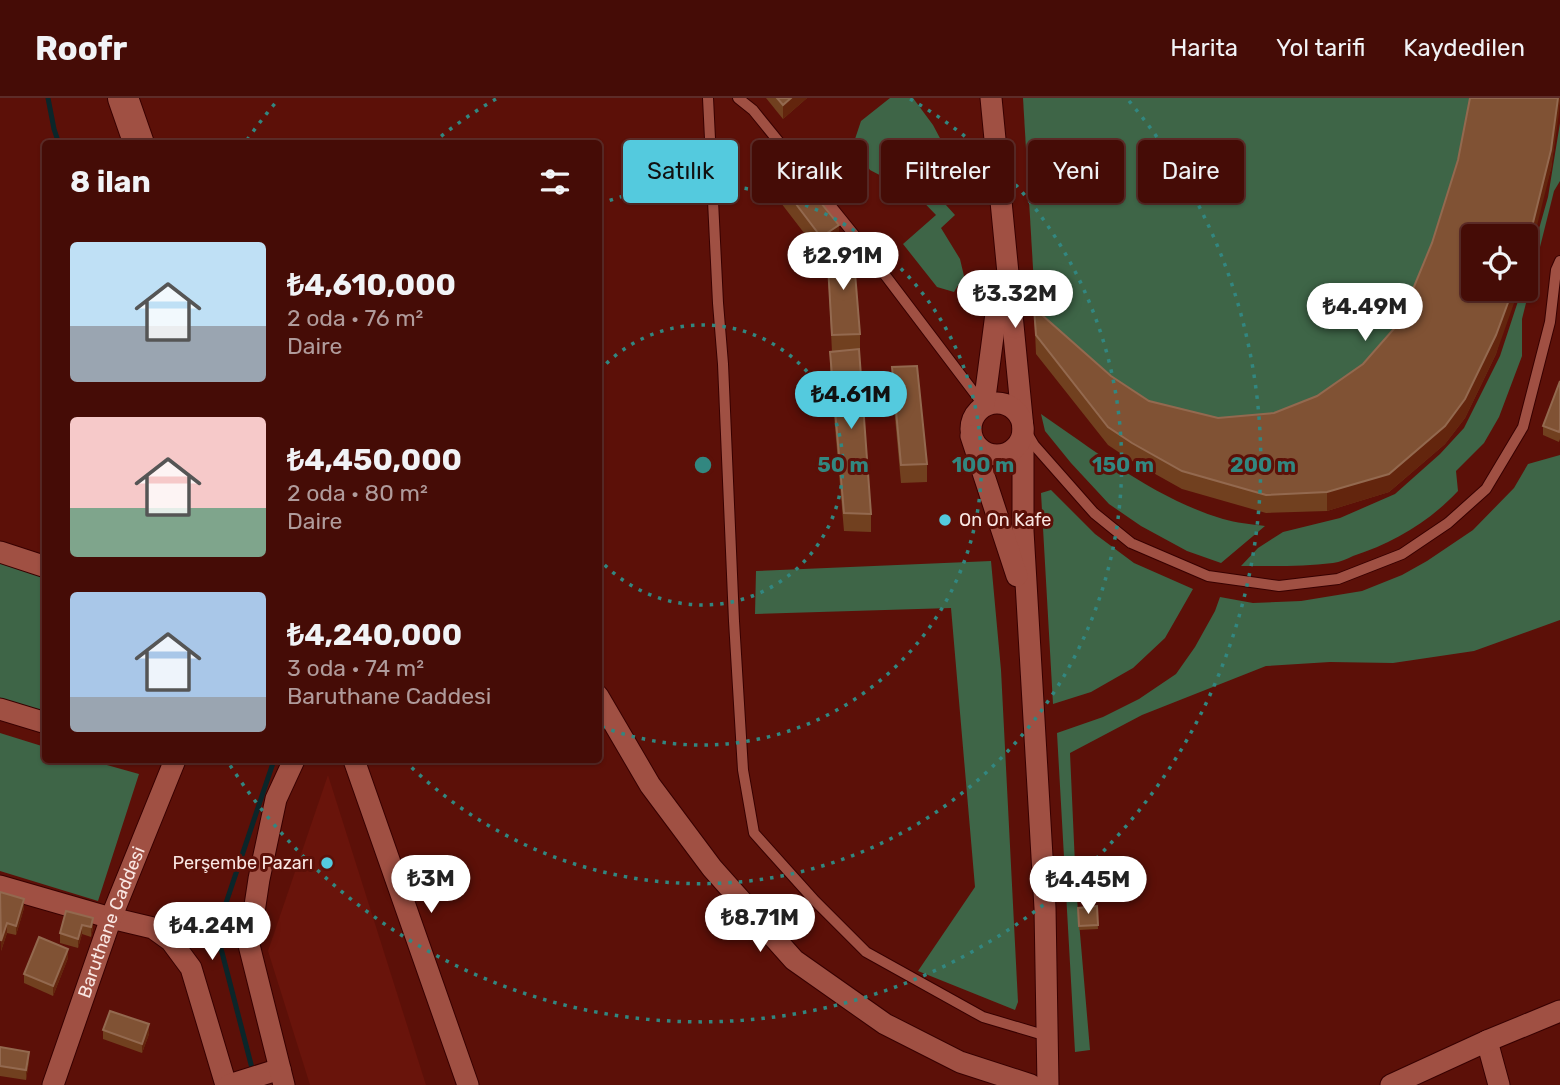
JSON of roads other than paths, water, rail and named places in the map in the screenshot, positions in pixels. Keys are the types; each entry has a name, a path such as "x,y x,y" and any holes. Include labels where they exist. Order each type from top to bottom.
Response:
{"main road":[{"path":"123,98 138,140"}],"street":[{"path":"991,98 1023,428 1023,531 1045,908 1048,1085"},
{"path":"984,405 1005,248"},
{"path":"971,436 975,444 988,454 1005,454 1018,444 1023,428 1021,419 1017,411 1010,406 992,402 977,411 970,428 971,436 1027,608"},
{"path":"0,552 42,566"},
{"path":"602,703 650,785 712,868 794,960 885,1024 960,1062 1031,1085"},
{"path":"0,709 42,722"},
{"name":"Baruthane Caddesi","path":"54,1085 111,918 170,763"},
{"path":"0,886 153,928 171,941 191,968 227,1085 282,1077 249,945 259,879 276,799 293,763"},
{"path":"355,763 468,1085"},
{"path":"1391,1085 1560,1011"},
{"path":"1487,1041 1499,1085"}],"lane":[{"path":"708,98 743,770 754,833 815,901 866,952 983,1017 1047,1036"},
{"path":"738,98 753,110 859,242 984,405"},
{"path":"1023,428 1034,445 1094,513 1131,543 1208,576 1279,586 1338,579 1402,554 1448,523 1486,489 1523,427 1550,322 1556,270 1560,261"}],"waterway":[{"path":"48,98 58,140"},
{"path":"253,1072 218,937 226,903 273,763"}],"place":[{"name":"On On Kafe","path":"945,520"},
{"name":"Perşembe Pazarı","path":"327,863"}]}
